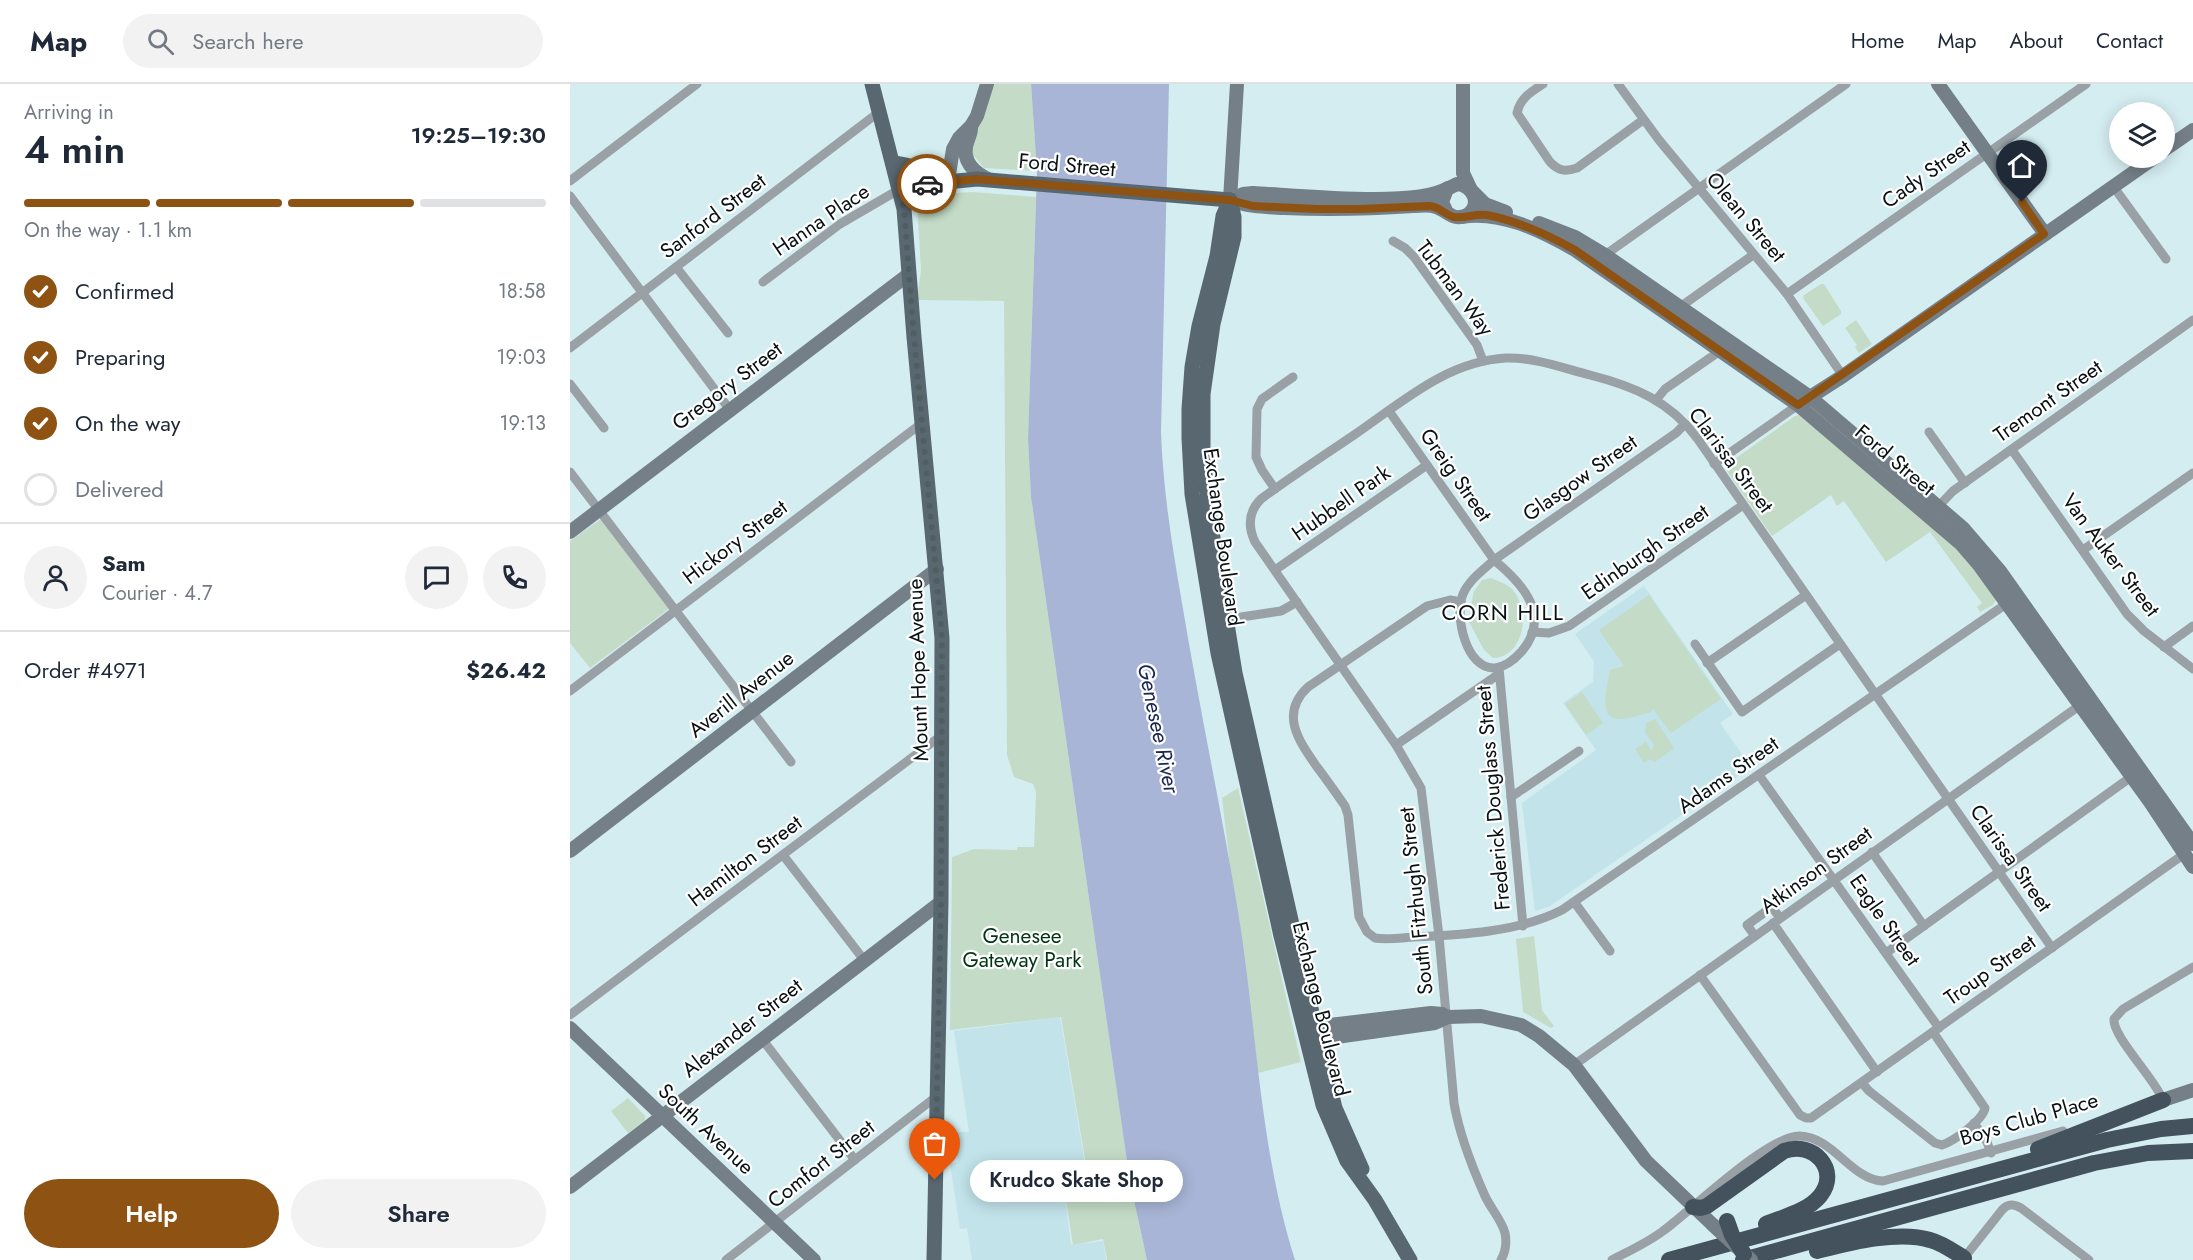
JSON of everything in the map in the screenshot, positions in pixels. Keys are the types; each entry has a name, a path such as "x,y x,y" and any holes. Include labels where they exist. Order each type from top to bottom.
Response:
{"highway":[{"path":"1893,1200 2066,1139 2163,1100"},
{"path":"1673,1259 2121,1137 2161,1129 2193,1126"},
{"path":"1673,1259 1806,1207 1823,1192 1827,1176 1825,1166 1817,1155 1806,1149 1797,1148 1784,1151 1707,1206 1699,1208 1693,1206"},
{"path":"1740,1181 1724,1202 1720,1223 1732,1235 1746,1258 2094,1163 2148,1153 2193,1151"},
{"path":"1781,1260 1858,1242 1907,1237 1932,1240 1964,1259"}],"main road":[{"name":"Mount Hope Avenue","path":"872,84 904,209 942,638 941,902 934,1260"},
{"path":"894,163 927,171 946,182 953,149 959,138 971,126 982,104 987,84"},
{"path":"1230,200 1237,84"},
{"path":"1462,84 1463,173 1475,200 1468,214 1454,215 1443,207 1442,199 1454,181 1456,173 1462,84"},
{"path":"1938,84 2044,234"},
{"path":"971,126 972,131 966,146 967,161 972,169 994,181"},
{"path":"2175,142 2193,130"},
{"path":"1804,401 2139,168"},
{"name":"Ford Street","path":"900,189 946,182 994,181 1202,197 1230,200 1253,206 1351,210 1429,206 1454,215 1490,216 1553,238 1599,266 1720,351 1804,401"},
{"path":"1448,188 1461,184 1472,191"},
{"name":"Ford Street","path":"1230,200 1243,194 1253,193 1365,198 1419,197 1435,194 1448,188"},
{"name":"Ford Street","path":"1472,191 1488,206 1575,237 1605,255 1680,307 1804,401 1934,511 2012,600 2190,849 2193,867"},
{"name":"Exchange Boulevard","path":"1230,200 1235,225 1210,338 1204,379 1202,422 1205,478 1227,702 1311,1034 1321,1098 1335,1136 1352,1169 1375,1200 1410,1260"},
{"name":"Exchange Boulevard","path":"1219,621 1192,494 1189,410 1198,326 1217,256 1223,216 1230,200"},
{"name":"Gregory Street","path":"570,532 909,274"},
{"name":"Averill Avenue","path":"570,851 937,569"},
{"name":"Ford Street","path":"2012,600 2079,706 2131,777 2190,849"},
{"name":"Alexander Street","path":"570,1188 941,902"},
{"path":"1311,1034 1431,1013 1448,1017 1474,1016 1521,1025 1551,1044 1574,1065 1646,1161 1693,1206 1720,1223"},
{"name":"South Avenue","path":"570,1028 814,1260"},
{"name":"Boys Club Place","path":"2163,1100 2193,1090"}],"street":[{"path":"570,181 697,84"},
{"path":"1543,84 1524,98 1517,113 1557,169 1567,171 1577,168 1643,120"},
{"path":"1605,255 1846,84"},
{"name":"Cady Street","path":"1787,294 2086,84"},
{"name":"Olean Street","path":"1624,86 1643,120 1787,294 1843,376"},
{"name":"Sanford Street","path":"570,348 879,112"},
{"path":"2113,186 2166,259"},
{"name":"Hanna Place","path":"763,282 840,224 900,189"},
{"path":"570,196 730,410"},
{"name":"Tubman Way","path":"1393,241 1414,257 1477,345 1483,361"},
{"path":"1680,307 1753,255"},
{"path":"676,267 728,333"},
{"name":"Tremont Street","path":"1934,511 1965,483 2193,321"},
{"path":"1656,400 1665,389 1720,351"},
{"name":"Clarissa Street","path":"1275,570 1255,542 1250,522 1257,503 1442,376 1466,365 1506,358 1530,360 1617,382 1638,390 1656,400 1685,424 2052,948"},
{"path":"1275,489 1256,457 1257,409 1262,399 1293,377"},
{"path":"570,384 604,428"},
{"path":"1714,464 1804,401"},
{"name":"Greig Street","path":"1389,411 1494,560"},
{"name":"Hickory Street","path":"570,691 922,423"},
{"name":"Glasgow Street","path":"1494,560 1676,433 1685,424"},
{"path":"1929,432 1965,483"},
{"name":"Van Auker Street","path":"2012,450 2134,621 2193,669"},
{"name":"Hubbell Park","path":"1275,570 1427,465"},
{"path":"570,472 791,762"},
{"path":"2083,550 2193,473"},
{"name":"Edinburgh Street","path":"1532,632 1549,633 1569,626 1743,505"},
{"path":"1340,665 1427,606 1450,600 1461,602 1463,593 1471,582 1494,560 1514,576 1528,594 1534,615 1532,632"},
{"name":"South Fitzhugh Street","path":"1275,570 1417,779 1423,798 1448,1017 1456,1115 1484,1194 1501,1221 1506,1236 1505,1252 1501,1260"},
{"path":"1707,663 1806,595"},
{"name":"Adams Street","path":"1340,665 1302,693 1296,702 1293,722 1298,738 1345,806 1361,922 1371,936 1381,939 1439,936 1523,926 1549,917 1575,903 2012,600"},
{"path":"1219,621 1281,611 1297,602"},
{"name":"Frederick Douglass Street","path":"1461,602 1461,628 1471,652 1480,663 1499,671"},
{"path":"2164,646 2193,626"},
{"name":"Frederick Douglass Street","path":"1499,671 1521,652 1532,632"},
{"path":"1695,644 1742,712 1840,644"},
{"path":"1396,745 1499,671"},
{"name":"Frederick Douglass Street","path":"1499,671 1523,926"},
{"name":"Atkinson Street","path":"1574,1065 2079,706"},
{"name":"Hamilton Street","path":"570,1015 942,735"},
{"path":"1511,797 1579,751"},
{"name":"Eagle Street","path":"1759,775 1886,952 1984,1106 1983,1115 1974,1123"},
{"path":"1886,952 2131,777"},
{"name":"Troup Street","path":"1700,975 1800,1115 1806,1118 1814,1117 2190,849"},
{"path":"1872,852 1924,926"},
{"path":"783,855 864,960"},
{"path":"1575,903 1610,951"},
{"path":"1755,936 1747,925 1772,907 1777,920 1877,1072"},
{"path":"2163,1100 2158,1087 2116,1030 2114,1019 2123,1009 2193,967"},
{"path":"762,1039 855,1160"},
{"path":"1862,1083 1937,1144 1947,1143 1974,1123 1988,1142 1990,1153"},
{"name":"Comfort Street","path":"726,1260 937,1096"},
{"name":"Boys Club Place","path":"1693,1206 1725,1179 1775,1144 1793,1137 1811,1138 1821,1143 1876,1181 1894,1179 1990,1153 2163,1100"},
{"path":"1964,1259 2008,1205 2021,1208 2089,1260"},
{"path":"1612,1260 1656,1236 1693,1206"}],"shaded area":[{"path":"1644,586 1733,714 1720,723 1751,767 1550,906 1535,911 1522,803 1596,750 1563,703 1593,682 1594,661 1575,634"},
{"path":"1060,1017 1089,1187 1064,1189 1071,1245 1103,1241 1106,1260 972,1260 967,1228 960,1229 950,1164 958,1162 954,1132 969,1132 954,1031"}],"green space":[{"path":"993,84 1031,84 1037,171 984,168 974,156 970,159 969,146 986,109"},
{"name":"Genesee Gateway Park","path":"972,192 1036,197 1028,439 1031,497 1130,1182 1147,1260 1107,1260 1103,1239 1073,1245 1065,1194 1090,1188 1061,1017 950,1030 952,857 974,849 1017,850 1017,847 1034,847 1036,792 1033,784 1014,777 1007,755 1004,301 917,300 921,270 917,202 924,195"},
{"path":"1824,284 1841,311 1841,314 1823,326 1803,298"},
{"path":"1856,320 1872,344 1859,353 1855,347 1857,345 1845,328"},
{"path":"1799,415 1936,528 1969,560 1996,600 1993,605 1980,612 1977,607 1982,603 1930,532 1886,562 1844,501 1837,506 1831,495 1772,536 1726,467"},
{"path":"601,519 670,608 590,668 570,643 570,541"},
{"path":"1491,578 1512,589 1522,608 1523,620 1522,631 1512,650 1504,656 1493,658 1484,650 1468,620 1474,591 1482,580"},
{"path":"1649,595 1721,699 1671,733 1653,709 1651,712 1631,718 1619,719 1612,717 1606,707 1610,670 1624,666 1599,630"},
{"path":"1582,692 1603,723 1586,735 1565,704"},
{"path":"1655,719 1674,748 1655,762 1650,759 1644,763 1635,749 1646,742 1652,751 1654,744 1645,733 1646,723"},
{"path":"1238,788 1301,1062 1254,1074 1222,798"},
{"path":"1534,936 1542,1010 1554,1026 1551,1028 1523,1012 1516,939"},
{"path":"628,1098 645,1116 645,1120 628,1133 611,1111"}],"water":[{"name":"Genesee River","path":"1031,84 1169,84 1161,432 1166,496 1189,642 1238,911 1266,1130 1283,1217 1295,1260 1147,1260 1130,1182 1031,497 1028,439 1037,171"}],"way so far":[{"path":"927,184 900,189 904,209 942,638 941,902 935,1180"}],"place":[{"name":"Krudco Skate Shop","path":"935,1180"}],"district":[{"name":"CORN HILL","path":"1503,612"}],"route":[{"path":"927,184 977,179 1230,200 1253,206 1340,210 1429,206 1437,207 1456,217 1490,216 1537,231 1575,250 1798,405 1843,376 2044,234 2022,202"}]}
